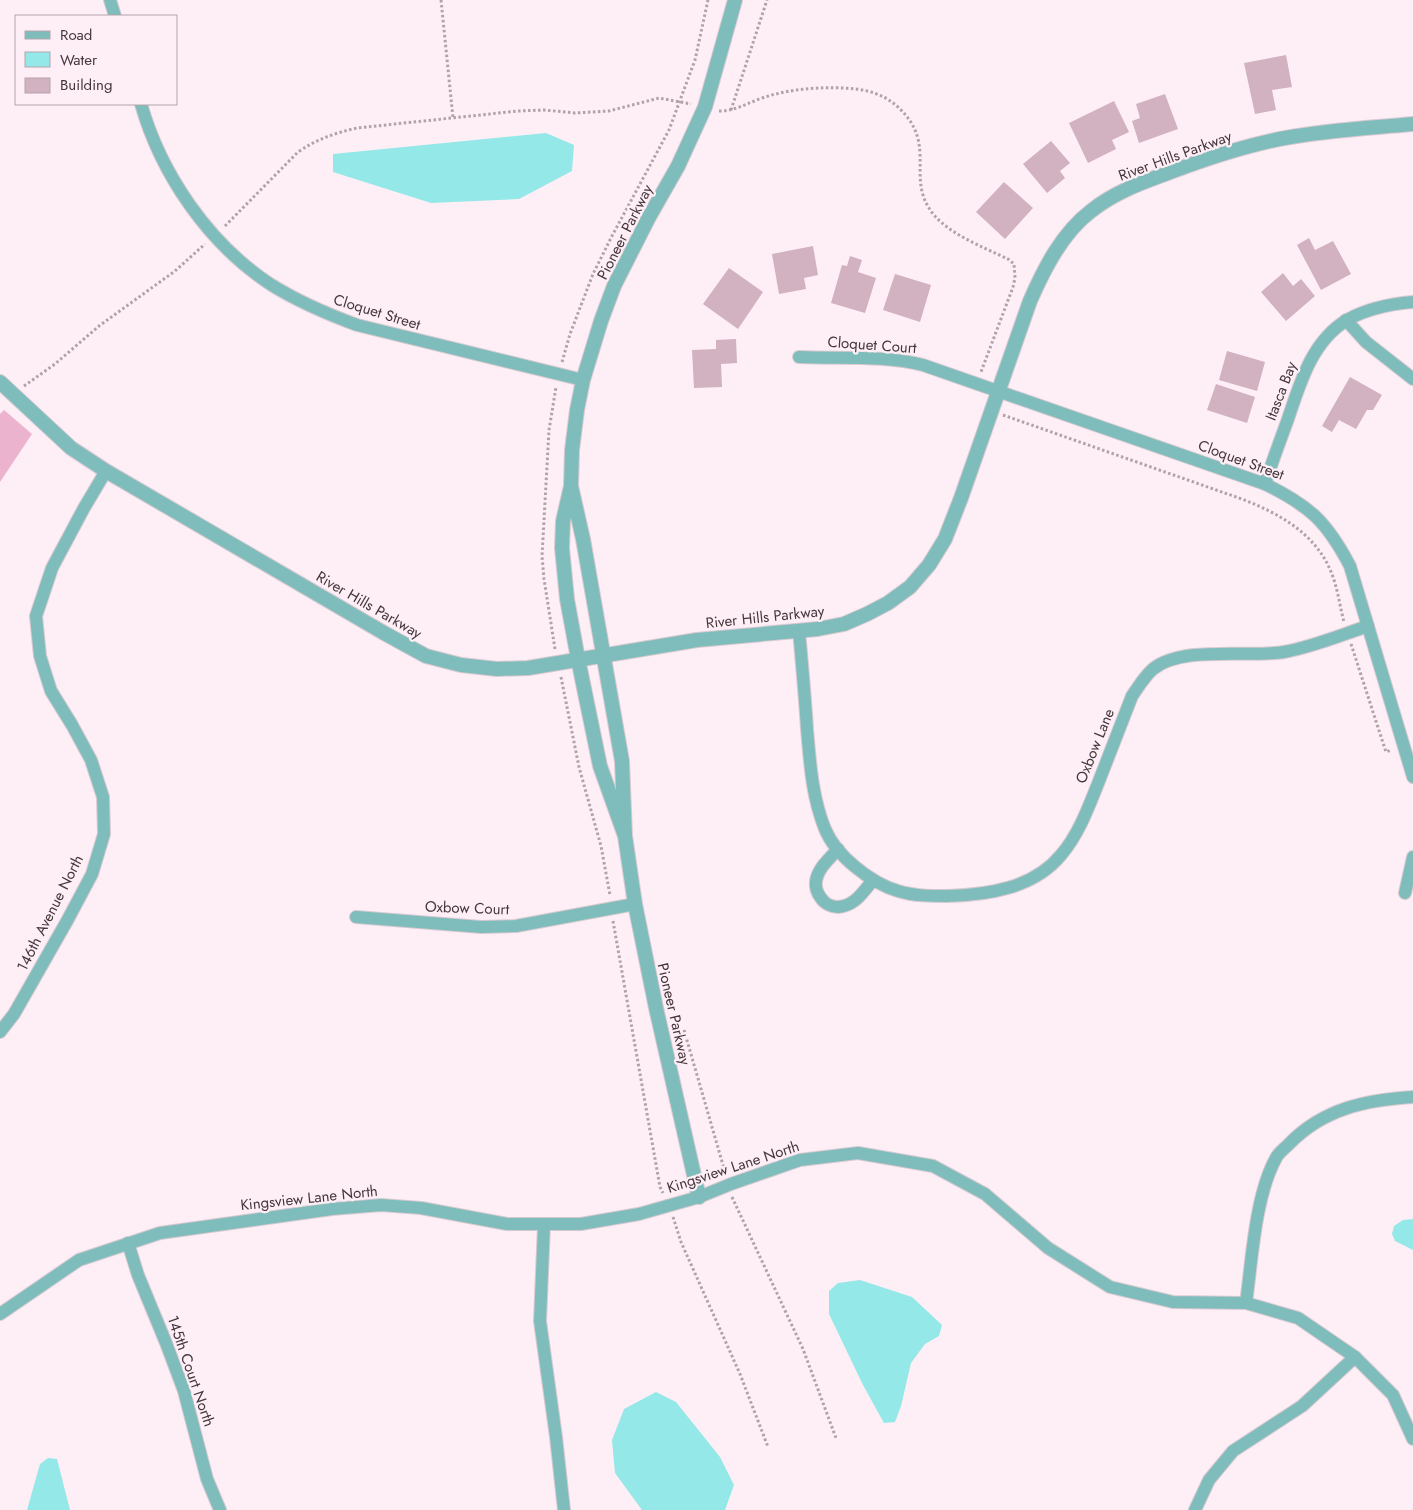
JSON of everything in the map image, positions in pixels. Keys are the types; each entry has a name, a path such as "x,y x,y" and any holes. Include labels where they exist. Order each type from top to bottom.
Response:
{"street":[{"path":"110,0 115,15"},
{"name":"Pioneer Parkway","path":"625,836 600,766 578,659 564,577 563,521 571,486 572,450 583,380 601,321 614,286 649,217 678,166 705,107 735,0"},
{"name":"Cloquet Street","path":"140,105 159,153 175,182 197,214 222,243 241,261 270,283 319,310 357,325 583,380"},
{"name":"River Hills Parkway","path":"0,382 71,448 106,471 426,656 461,665 497,669 528,668 697,640 818,629 844,624 888,603 910,587 929,565 944,539 962,498 1030,301 1041,276 1054,253 1090,211 1129,187 1192,164 1264,143 1316,133 1413,124"},
{"name":"Itasca Bay","path":"1265,484 1303,376 1312,357 1325,338 1346,320 1366,311 1388,305 1413,302"},
{"path":"1346,320 1366,342 1413,379"},
{"name":"Cloquet Court","path":"799,357 909,362 923,365 998,392"},
{"name":"Cloquet Street","path":"998,392 1265,484 1308,509 1327,527 1350,566 1413,777"},
{"name":"146th Avenue North","path":"0,1032 14,1014 68,921 92,874 104,834 103,797 91,760 51,691 40,656 36,616 52,568 106,471"},
{"name":"Pioneer Parkway","path":"571,486 582,532 622,761 625,836 635,904 654,1000 700,1197"},
{"name":"Oxbow Lane","path":"799,631 812,780 825,831 853,866 873,880 898,891 926,896 989,893 1013,887 1032,878 1061,856 1072,840 1088,808 1132,696 1154,668 1169,660 1184,656 1257,654 1286,651 1368,626"},
{"path":"838,849 821,869 816,880 816,892 824,902 834,907 846,906 857,900 873,880"},
{"path":"1405,893 1413,856"},
{"name":"Oxbow Court","path":"356,917 481,927 516,926 635,904"},
{"path":"1246,1303 1261,1198 1276,1157 1303,1130 1345,1108 1389,1098 1413,1097"},
{"name":"Kingsview Lane North","path":"0,1314 79,1260 160,1233 332,1209 381,1205 421,1208 507,1224 581,1224 629,1216 700,1197 800,1160 858,1153 933,1166 985,1194 1048,1248 1110,1287 1173,1302 1246,1303 1298,1318 1355,1357 1393,1395 1413,1439"},
{"path":"544,1225 540,1321 564,1510"},
{"name":"145th Court North","path":"128,1243 138,1275 184,1391 207,1479 220,1510"},
{"path":"1195,1510 1209,1480 1233,1451 1302,1406 1355,1357"}],"path":[{"path":"441,0 453,118"},
{"path":"680,101 696,60 708,0"},
{"path":"730,111 767,0"},
{"path":"719,112 730,111 765,97 791,92 848,89 872,92 886,98 910,119 917,131 920,146 923,193 927,206 934,215 961,235 1008,259 1014,264 1015,278 981,372"},
{"path":"224,227 298,152 310,143 323,137 357,128 544,110 590,113 615,110 659,98 693,104"},
{"path":"21,388 55,364 99,326 175,271 204,245"},
{"path":"1005,415 1240,498 1268,509 1290,522 1308,537 1325,559 1333,577 1344,621"},
{"path":"1352,646 1386,752"},
{"path":"684,1030 734,1202 803,1349 836,1438"}],"shaded area":[{"path":"4,410 32,434 0,482 0,414"}],"water":[{"path":"546,133 574,145 572,171 519,199 431,203 333,172 333,154"},
{"path":"1413,1219 1413,1250 1395,1241 1392,1234 1394,1226 1403,1220"},
{"path":"860,1280 912,1297 942,1325 939,1336 925,1344 911,1363 901,1406 895,1422 884,1423 863,1385 829,1314 829,1291 838,1283"},
{"path":"656,1392 676,1402 720,1457 734,1485 725,1510 642,1510 615,1473 612,1440 624,1409"},
{"path":"48,1458 57,1459 70,1510 27,1510 40,1464"}],"building":[{"path":"1286,55 1292,87 1272,90 1276,110 1255,114 1244,63"},
{"path":"1165,94 1178,129 1139,143 1132,121 1140,118 1136,104"},
{"path":"1114,101 1129,132 1112,140 1116,149 1088,163 1069,123"},
{"path":"1051,141 1070,163 1060,171 1065,178 1047,193 1023,164"},
{"path":"1004,182 1033,208 1005,239 976,212"},
{"path":"1309,238 1315,250 1333,241 1351,274 1321,290 1297,245"},
{"path":"813,246 818,275 804,278 806,289 779,294 772,254"},
{"path":"850,256 862,260 858,272 876,278 865,313 831,303 842,265 847,266"},
{"path":"729,268 763,292 738,329 703,304"},
{"path":"1283,273 1293,286 1301,279 1315,296 1286,321 1261,292"},
{"path":"895,274 931,285 920,322 883,310"},
{"path":"736,339 737,363 721,364 722,387 694,388 692,350 716,349 716,340"},
{"path":"1227,351 1265,362 1257,391 1219,380"},
{"path":"1350,377 1382,395 1373,410 1367,410 1356,429 1339,420 1332,432 1322,426"},
{"path":"1216,384 1255,397 1247,423 1207,410"}]}
